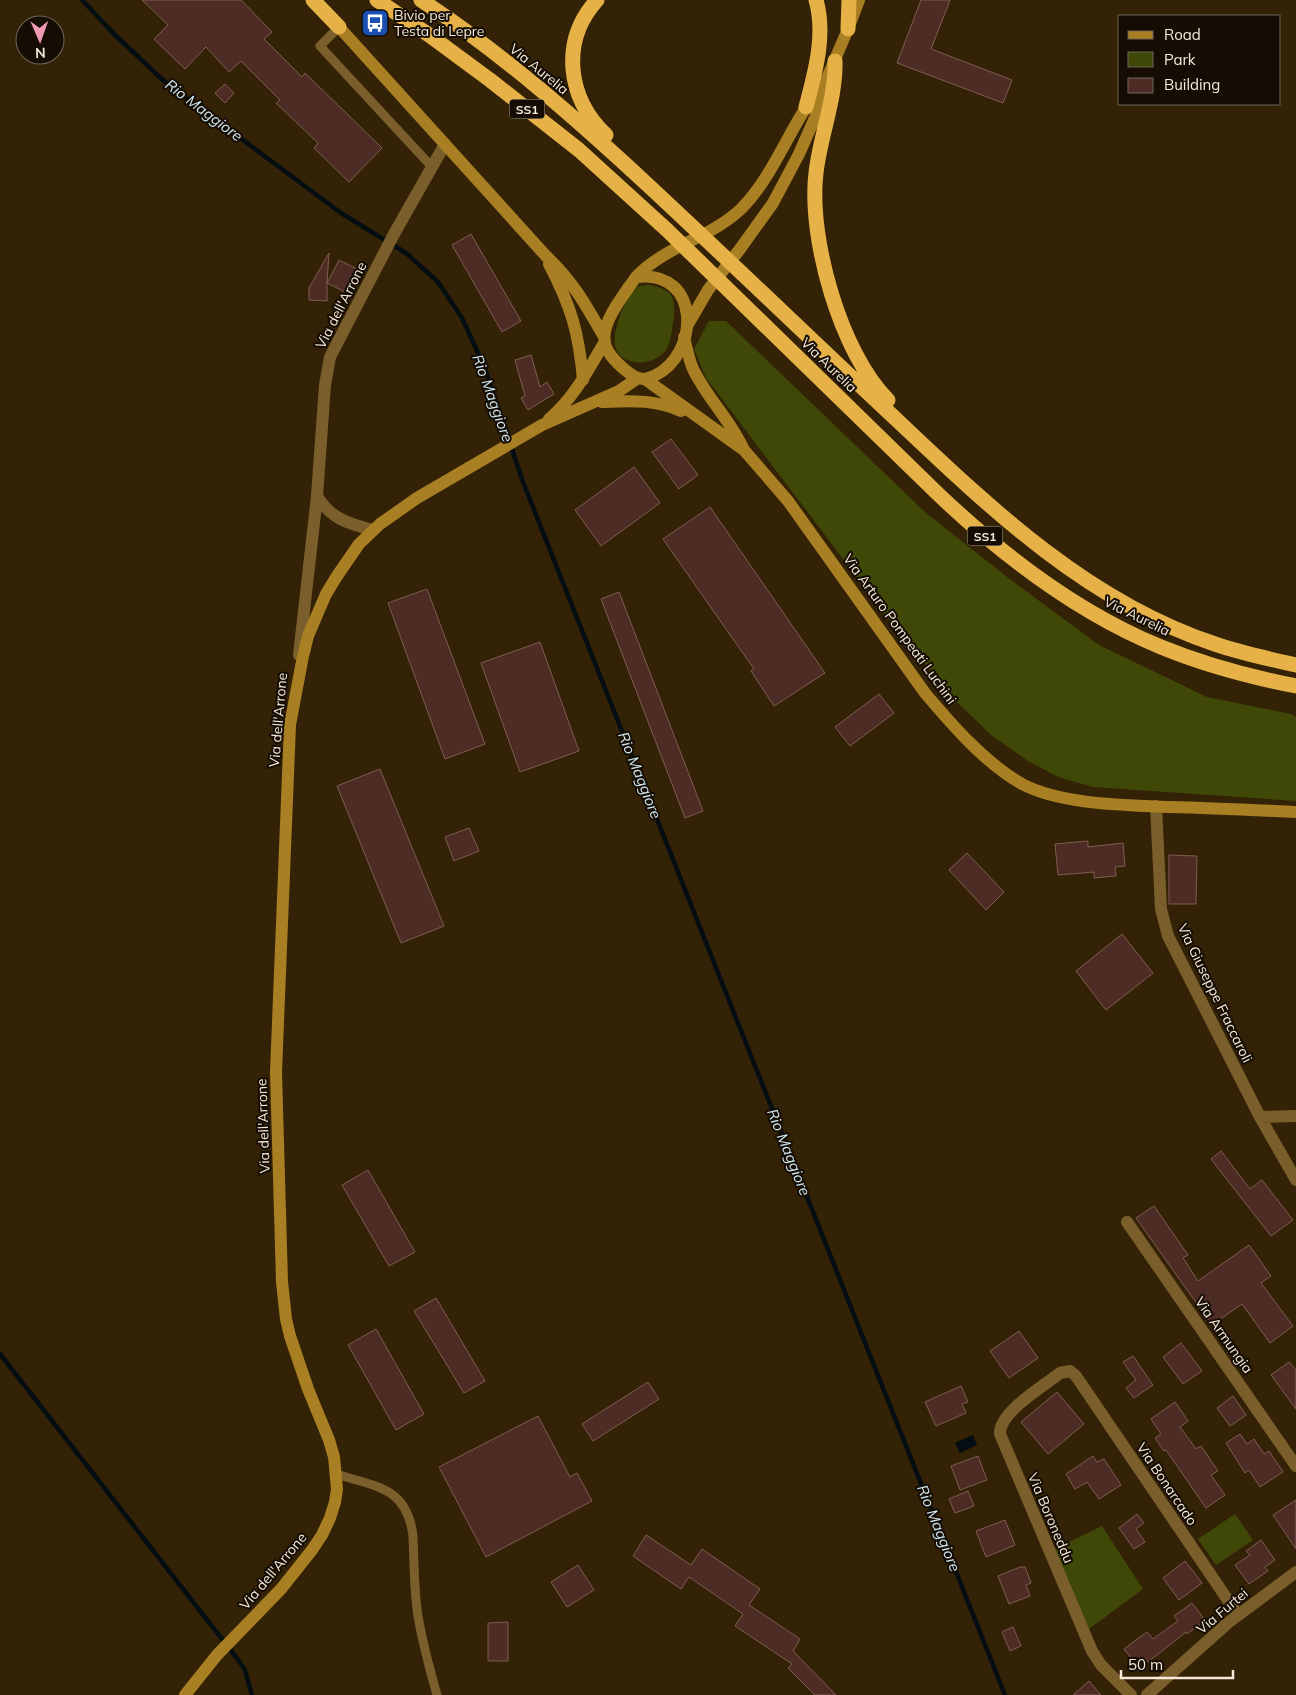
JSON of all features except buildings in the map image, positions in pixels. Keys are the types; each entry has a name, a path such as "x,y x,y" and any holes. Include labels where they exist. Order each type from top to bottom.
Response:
{"highway":[{"path":"313,0 339,27"},
{"name":"Via Aurelia","path":"377,0 490,80 579,150 667,230 960,514 1012,558 1065,595 1115,625 1167,649 1234,672 1296,686"},
{"name":"Via Aurelia","path":"421,0 441,13 525,78 590,131 946,466 1054,558 1120,601 1167,625 1215,644 1296,664"},
{"path":"597,0 583,19 574,47 573,72 578,94 587,114 595,123 657,181 657,194"},
{"path":"806,107 819,47 820,15 816,0"},
{"path":"848,29 849,0"},
{"path":"835,61 835,77 818,160 814,196 822,253 837,312 854,352 871,379 886,397 937,448 946,466"}],"street":[{"path":"295,696 305,645 326,594 348,559 373,530 418,498 538,427 660,372 670,364 677,354 686,331 708,290 773,203 799,154 818,111 821,92 859,0"},
{"path":"339,27 387,82 571,282 582,299 610,354 618,363 641,379"},
{"path":"538,427 558,410 582,380 603,339 616,306 636,277 654,260 670,250 711,231 740,210 774,166 806,107 821,92"},
{"name":"Via dell'Arrone","path":"185,1695 218,1655 280,1589 322,1535 335,1502 336,1474 334,1457 290,1336 282,1282 276,1072 290,725 318,496 325,385 330,357 394,234 445,144"},
{"path":"546,256 567,302 575,325 581,354 582,380"},
{"path":"636,277 655,276 677,288 685,303 686,331"},
{"name":"Via Arturo Pompeati Luchini","path":"686,331 694,371 735,431 744,450"},
{"name":"Via Arturo Pompeati Luchini","path":"641,379 744,450 788,501 925,693 948,720 979,751 1012,777 1042,793 1090,802 1296,812"},
{"name":"Via Arturo Pompeati Luchini","path":"595,402 658,402 706,422"},
{"path":"318,496 326,509 336,517 357,526 373,530"},
{"name":"Via Giuseppe Fraccaroli","path":"1156,806 1161,909 1172,946 1260,1117 1296,1180"},
{"path":"1260,1117 1296,1116"},
{"name":"Via Armungia","path":"1127,1222 1296,1466"},
{"name":"Via Bonarcado","path":"1070,1372 1076,1376 1238,1615"},
{"name":"Via Boroneddu","path":"1070,1372 1060,1373 1009,1412 1000,1425 1000,1434 1092,1651 1101,1665 1130,1695"},
{"name":"Via Furtei","path":"1147,1695 1238,1615 1296,1572"}],"lane":[{"path":"339,27 320,46 432,167"},
{"path":"336,1474 388,1492 398,1498 406,1508 412,1525 419,1621 424,1650 437,1695"}],"green space":[{"path":"651,285 666,291 672,298 674,310 671,336 668,347 660,356 648,361 635,362 619,355 616,349 615,334 622,310 631,292 639,286"},
{"path":"709,321 726,321 926,513 1011,580 1099,645 1207,697 1291,714 1296,717 1296,801 1093,787 1058,777 1028,761 991,735 957,702 906,642 706,378 694,349"},
{"path":"1235,1514 1253,1540 1216,1565 1198,1539"},
{"path":"1102,1526 1143,1589 1089,1629 1053,1550"}],"shaded area":[{"path":"973,1435 977,1445 960,1453 955,1443"}],"waterway":[{"name":"Rio Maggiore","path":"82,0 114,34 165,82 341,213 406,253 438,282 462,318 484,366 523,482 1005,1695"},
{"path":"0,1354 236,1657 245,1670 252,1695"}],"place":[{"name":"Bivio per Testa di Lepre","path":"375,23"}]}
